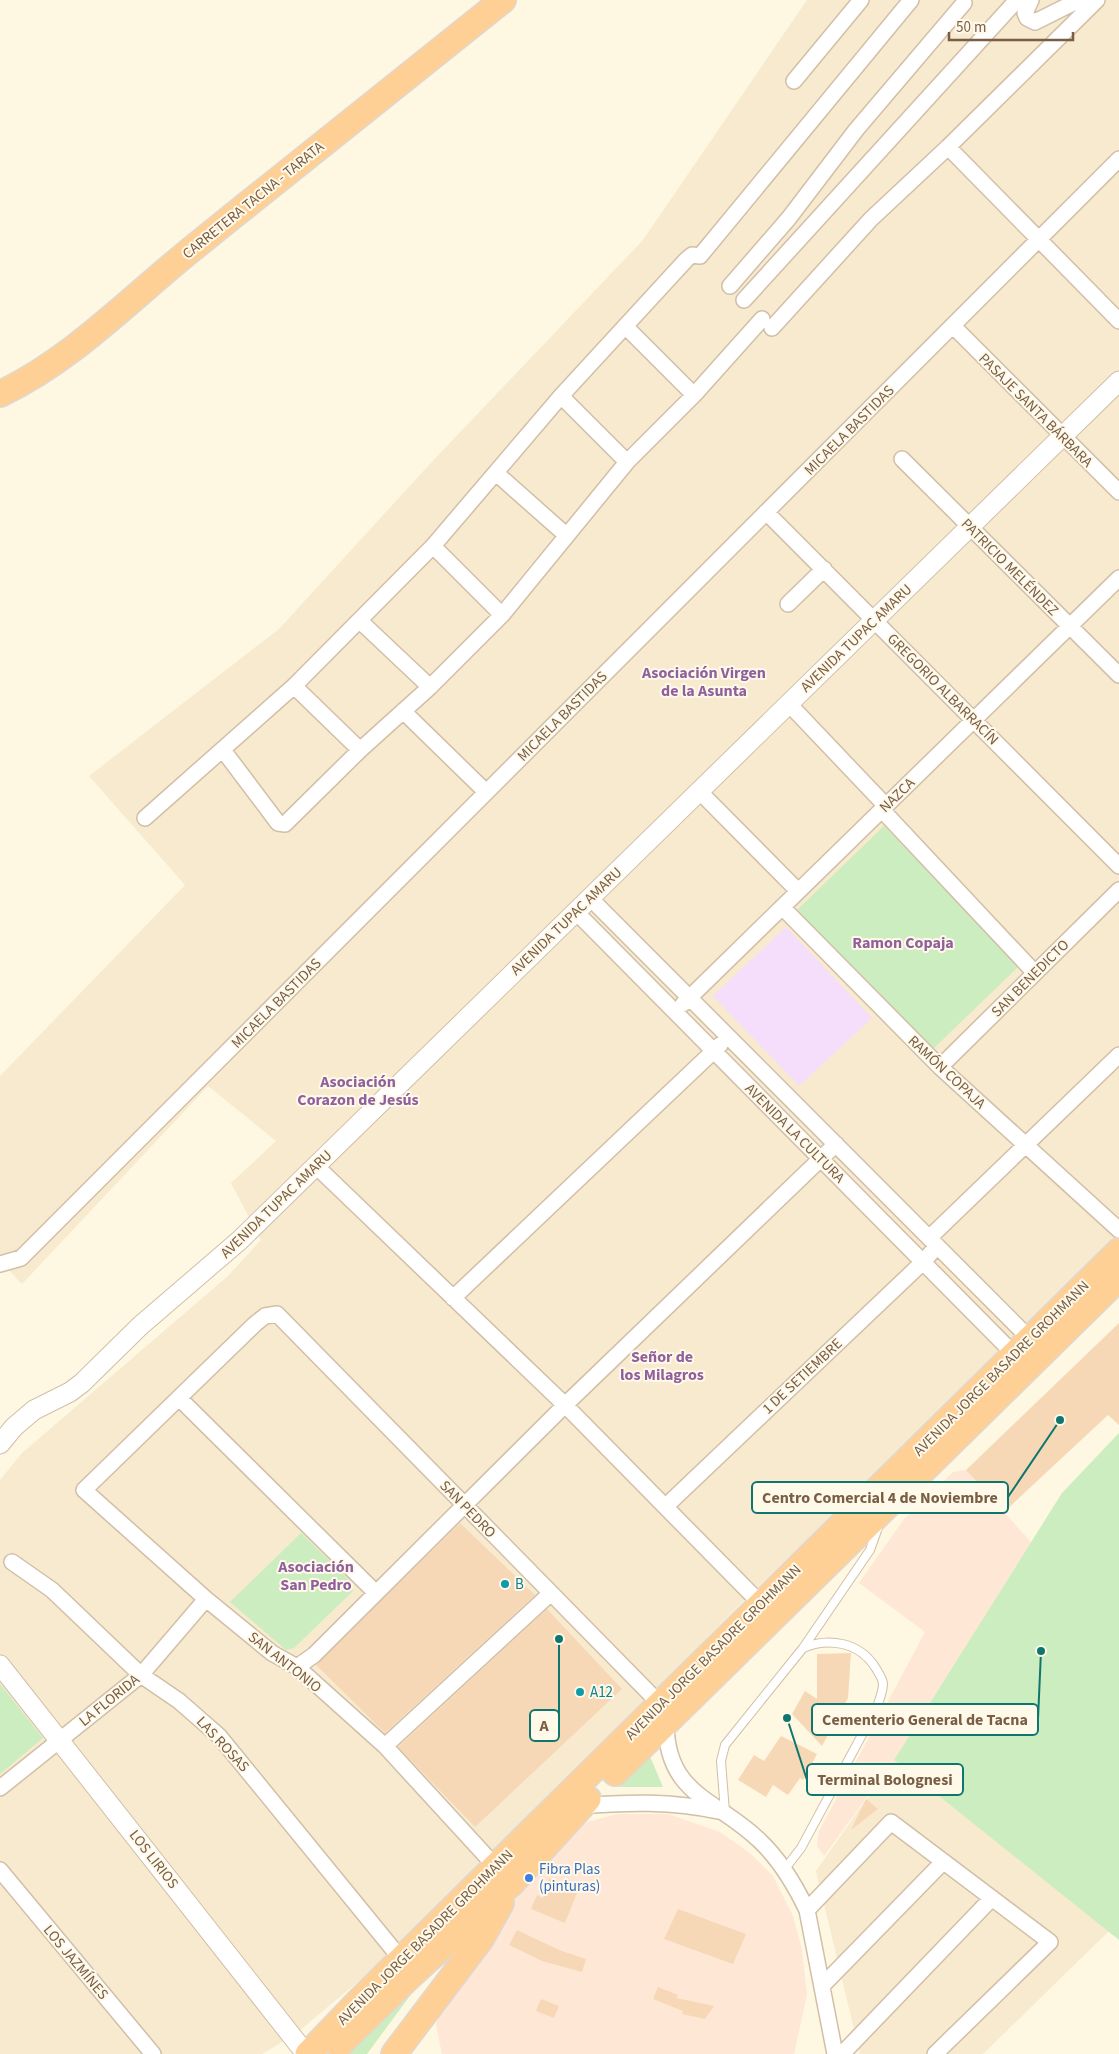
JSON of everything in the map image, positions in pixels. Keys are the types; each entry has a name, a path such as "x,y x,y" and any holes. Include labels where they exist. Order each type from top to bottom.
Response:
{"highway":[{"name":"CARRETERA TACNA - TARATA","path":"0,394 47,369 69,352 186,254 503,0"},
{"name":"AVENIDA JORGE BASADRE GROHMANN","path":"307,2054 401,1959 504,1876 580,1806 761,1604 1119,1251"},
{"name":"AVENIDA JORGE BASADRE GROHMANN","path":"330,2054 406,1980 504,1876 663,1714 887,1507 1119,1278"},
{"path":"394,2054 480,1939 504,1876"}],"street":[{"path":"794,81 861,0"},
{"path":"146,818 294,686 433,546 561,396 687,259 692,255 700,256 911,0"},
{"path":"744,300 1017,0"},
{"path":"1031,0 1024,13 1027,18 1035,22 1078,0"},
{"path":"223,750 282,824 285,824 360,750 430,687 502,615 627,462 871,219 948,147 1097,0"},
{"path":"730,286 789,218 856,130 964,3"},
{"path":"948,147 1119,322"},
{"name":"MICAELA BASTIDAS","path":"0,1264 21,1258 1119,159"},
{"name":"PASAJE SANTA BÁRBARA","path":"953,326 1119,492"},
{"path":"626,327 694,395"},
{"name":"AVENIDA TUPAC AMARU","path":"0,1444 14,1427 34,1410 70,1392 100,1368 140,1326 240,1240 1119,381"},
{"path":"561,396 627,462"},
{"name":"PATRICIO MELÉNDEZ","path":"902,459 1119,675"},
{"path":"496,473 566,535"},
{"name":"GREGORIO ALBARRACÍN","path":"766,512 1119,866"},
{"path":"433,546 502,615"},
{"path":"788,604 824,569"},
{"name":"NAZCA","path":"674,1012 1119,578"},
{"path":"360,620 430,687"},
{"path":"294,686 360,750"},
{"path":"789,704 1035,973"},
{"path":"403,711 486,792"},
{"path":"699,792 798,891"},
{"name":"SAN BENEDICTO","path":"940,1067 1119,890"},
{"name":"AVENIDA LA CULTURA","path":"590,898 933,1242 1022,1347"},
{"name":"RAMÓN COPAJA","path":"782,907 940,1067 1119,1230"},
{"name":"AVENIDA LA CULTURA","path":"576,912 923,1262 1022,1347"},
{"path":"453,1298 729,1037"},
{"name":"1 DE SETIEMBRE","path":"666,1506 923,1262 933,1242 1026,1144 1119,1055"},
{"path":"297,1667 314,1655 565,1405 836,1144"},
{"path":"316,1166 565,1405 761,1604"},
{"name":"SAN PEDRO","path":"180,1399 255,1324 265,1316 277,1314 551,1593 663,1714"},
{"path":"180,1399 376,1593"},
{"name":"SAN ANTONIO","path":"180,1399 84,1490 206,1599 272,1653 297,1667 385,1746 504,1876"},
{"name":"LAS ROSAS","path":"12,1562 52,1590 141,1675 194,1713 219,1736 401,1959"},
{"path":"385,1746 551,1593"},
{"name":"LA FLORIDA","path":"0,1788 141,1675 206,1599"},
{"name":"LOS LIRIOS","path":"0,1665 307,2054"},
{"path":"663,1714 668,1749 677,1772 692,1792 725,1812 760,1841 784,1870 807,1910 835,2054"},
{"path":"580,1806 620,1802 664,1803 725,1812"},
{"path":"807,1910 890,1822 1050,1942 935,2054"},
{"path":"822,1986 943,1862"},
{"name":"LOS JAZMÍNES","path":"0,1870 153,2054"},
{"path":"842,2054 992,1898"}],"lane":[{"path":"725,1812 721,1761 725,1745 802,1648 870,1550 887,1507"},
{"path":"784,1870 801,1848 873,1716 883,1685 874,1665 858,1650 829,1642 802,1648"}],"shaded area":[{"path":"807,0 1119,0 1119,1244 741,1603 426,1925 294,2035 262,2054 0,2054 0,1480 22,1453 228,1276 261,1240 231,1183 276,1141 208,1086 22,1284 0,1261 0,1076 185,885 89,776 279,629 428,466 643,240"},
{"path":"786,927 872,1018 799,1086 713,996"},
{"path":"966,1470 1031,1542 894,1760 824,1856 817,1846 819,1831 925,1632 859,1583 904,1519 953,1472"},
{"path":"894,1760 1109,1931 983,2054 860,2054 816,1871"},
{"path":"618,1814 668,1814 720,1832 750,1853 773,1876 793,1916 802,1950 807,1995 794,2054 442,2054 436,2025 445,1994 496,1922 583,1823"}],"green space":[{"path":"884,826 1019,966 933,1049 928,1050 797,910"},
{"path":"1119,1433 1119,1940 894,1760 1062,1493"},
{"path":"301,1533 352,1583 353,1591 294,1648 286,1650 230,1602"},
{"path":"0,1684 43,1738 0,1774"},
{"path":"649,1754 663,1787 616,1787"},
{"path":"407,1982 415,1989 367,2054 339,2054"}],"building":[{"path":"1119,1323 1119,1425 1108,1415 1004,1512 966,1470"},
{"name":"B","path":"460,1523 535,1595 385,1733 316,1665"},
{"path":"547,1609 622,1689 475,1827 398,1747"},
{"path":"851,1653 848,1698 822,1746 792,1714 805,1691 817,1699 817,1654"},
{"path":"781,1736 817,1754 803,1780 800,1778 788,1795 773,1785 766,1797 738,1780 754,1755 764,1761"},
{"path":"866,1799 878,1809 851,1830"},
{"path":"549,1878 577,1893 565,1923 531,1909 537,1895 543,1898"},
{"path":"678,1909 746,1934 733,1964 664,1939"},
{"path":"517,1930 559,1950 586,1959 582,1972 542,1961 509,1945"},
{"path":"658,1987 678,1995 676,1998 714,2006 705,2019 682,2014 683,2011 653,1999"},
{"path":"541,1999 559,2006 554,2018 536,2011"}],"place":[{"name":"Centro Comercial 4 de Noviembre","path":"1060,1420"},
{"name":"B","path":"505,1584"},
{"name":"A","path":"559,1639"},
{"name":"Cementerio General de Tacna","path":"1041,1651"},
{"name":"A12","path":"580,1692"},
{"name":"Terminal Bolognesi","path":"787,1718"},
{"name":"Fibra Plas (pinturas)","path":"529,1878"}],"district":[{"name":"Asociación Virgen de la Asunta","path":"704,681"},
{"name":"Ramon Copaja","path":"903,942"},
{"name":"Asociación Corazon de Jesús","path":"358,1090"},
{"name":"Señor de los Milagros","path":"662,1365"},
{"name":"Asociación San Pedro","path":"316,1575"}]}
